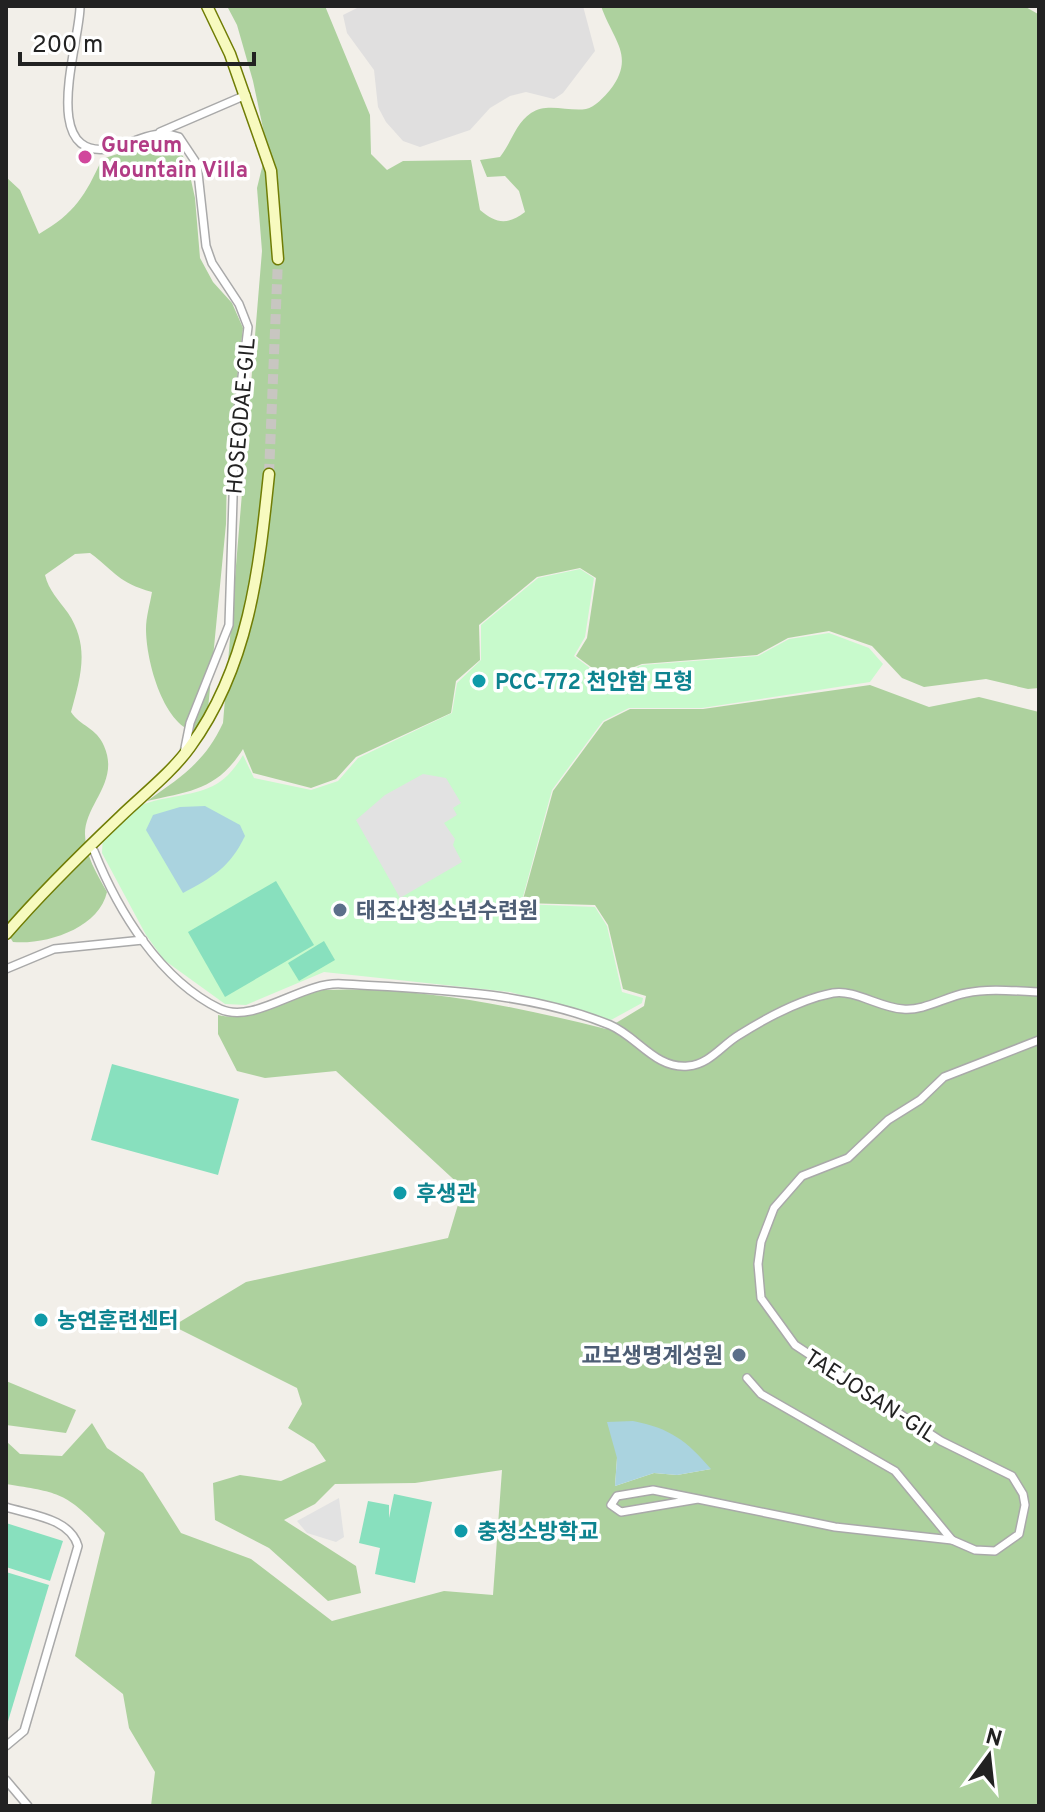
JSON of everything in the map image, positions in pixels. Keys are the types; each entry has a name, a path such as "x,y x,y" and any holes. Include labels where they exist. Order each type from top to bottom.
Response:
{"street":[{"path":"80,6 66,86 69,119 82,141 96,149 116,147 158,133 246,95"},
{"path":"207,6 246,95 271,171 278,259"},
{"name":"HOSEODAE-GIL","path":"158,133 179,137 197,164 206,246 215,270 239,304 248,327 235,435 229,625 190,723 184,755"},
{"path":"6,934 39,896 184,755 205,725 243,644 255,597 269,474"},
{"path":"94,851 143,940 185,985 205,1000 234,1013 248,1012 325,983 500,998 610,1026 641,1044 654,1057 676,1066 703,1063 736,1036 773,1016 835,992 886,1007 915,1010 971,992 1039,992"},
{"path":"6,969 54,949 143,940"},
{"name":"TAEJOSAN-GIL","path":"698,1499 621,1512 611,1505 617,1496 653,1490 698,1499 835,1527 952,1540 975,1550 995,1551 1019,1534 1025,1505 1012,1476 941,1441 795,1345 761,1298 758,1280 761,1242 774,1208 802,1176 848,1158 888,1120 920,1100 944,1077 1039,1040"},
{"path":"747,1378 761,1394 895,1471 952,1540"},
{"path":"6,1507 63,1525 75,1535 78,1546 24,1731 6,1746"},
{"path":"6,1780 28,1806"}],"shaded area":[{"path":"361,6 583,6 595,51 563,93 554,99 526,92 510,96 490,108 470,130 420,147 403,141 386,122 378,107 374,70 347,33 343,15"},
{"path":"423,774 446,778 461,803 453,808 457,815 444,823 455,839 453,845 462,862 400,898 356,820 385,795"},
{"path":"339,1498 344,1537 336,1542 307,1533 297,1521"}],"green space":[{"path":"227,6 325,6 370,115 371,154 387,170 403,161 471,160 480,210 502,221 525,212 519,191 505,176 487,177 480,160 500,157 521,122 531,113 544,108 586,109 596,104 618,78 622,58 620,48 601,6 1024,6 1038,14 1039,688 1028,689 986,679 924,687 902,678 872,646 829,631 788,638 757,655 642,664 606,678 576,656 587,638 596,578 580,568 537,577 479,625 480,660 456,681 451,713 356,757 336,779 311,788 253,773 243,749 223,773 202,787 147,801 200,758 223,723 262,251 257,188 267,147 253,81 237,25"},
{"path":"154,142 177,148 187,162 195,198 200,258 213,282 232,303 243,328 227,465 226,524 207,719 199,733 187,729 176,720 159,692 147,642 146,624 152,592 124,581 90,553 75,554 45,575 79,637 82,661 71,712 101,740 108,759 105,782 86,823 85,834 89,857 107,892 94,915 70,932 41,941 13,942 6,931 6,177 20,190 39,234 62,219 78,202 102,159"},
{"path":"580,569 594,578 585,637 574,656 606,680 642,665 758,656 789,639 829,633 869,648 883,664 870,682 702,708 629,708 603,721 552,790 521,904 595,907 607,926 622,992 643,998 642,1003 611,1020 510,992 324,972 246,1005 225,1004 164,960 146,935 102,853 103,833 113,816 147,803 212,787 228,775 243,755 254,778 311,790 338,781 358,758 452,713 457,683 481,660 481,625 538,578"},
{"path":"870,685 929,707 979,697 1039,712 1039,1806 151,1806 155,1772 129,1728 123,1694 75,1656 105,1533 61,1496 6,1484 6,1441 20,1454 62,1456 92,1423 107,1448 143,1473 181,1533 251,1559 332,1621 444,1591 493,1595 502,1470 415,1483 335,1484 315,1504 284,1520 356,1566 361,1593 328,1601 269,1548 215,1520 213,1483 240,1475 281,1481 326,1461 314,1444 288,1428 302,1404 297,1388 173,1326 246,1282 448,1238 463,1188 336,1071 265,1078 237,1071 218,1034 218,1015 232,1017 259,1012 296,996 323,990 395,991 466,999 606,1029 644,1006 646,996 623,989 608,925 595,905 522,903 553,791 604,722 630,709 703,709","holes":["617,1458 711,1469 677,1475 654,1473 615,1486"]},
{"path":"276,881 314,945 225,997 188,932"},
{"path":"324,941 335,960 299,981 288,963"},
{"path":"112,1064 239,1099 218,1175 91,1140"},
{"path":"6,1381 76,1410 66,1433 6,1425"},
{"path":"394,1494 432,1502 415,1583 375,1574 380,1548 359,1543 368,1501 389,1505 389,1518"},
{"path":"6,1523 63,1541 50,1581 6,1567"},
{"path":"6,1572 49,1585 6,1728"}],"water":[{"path":"205,806 240,825 245,836 220,870 183,893 146,830 153,815 180,807"},
{"path":"633,1421 677,1437 711,1469 677,1475 654,1473 615,1486 617,1458 607,1422"}],"tunnel":[{"path":"269,474 278,259"}],"place":[{"name":"Gureum Mountain Villa","path":"85,157"},
{"name":"PCC-772 천안함 모형","path":"479,681"},
{"name":"태조산청소년수련원","path":"340,910"},
{"name":"후생관","path":"400,1193"},
{"name":"농연훈련센터","path":"41,1320"},
{"name":"교보생명계성원","path":"739,1355"},
{"name":"충청소방학교","path":"461,1531"}]}
